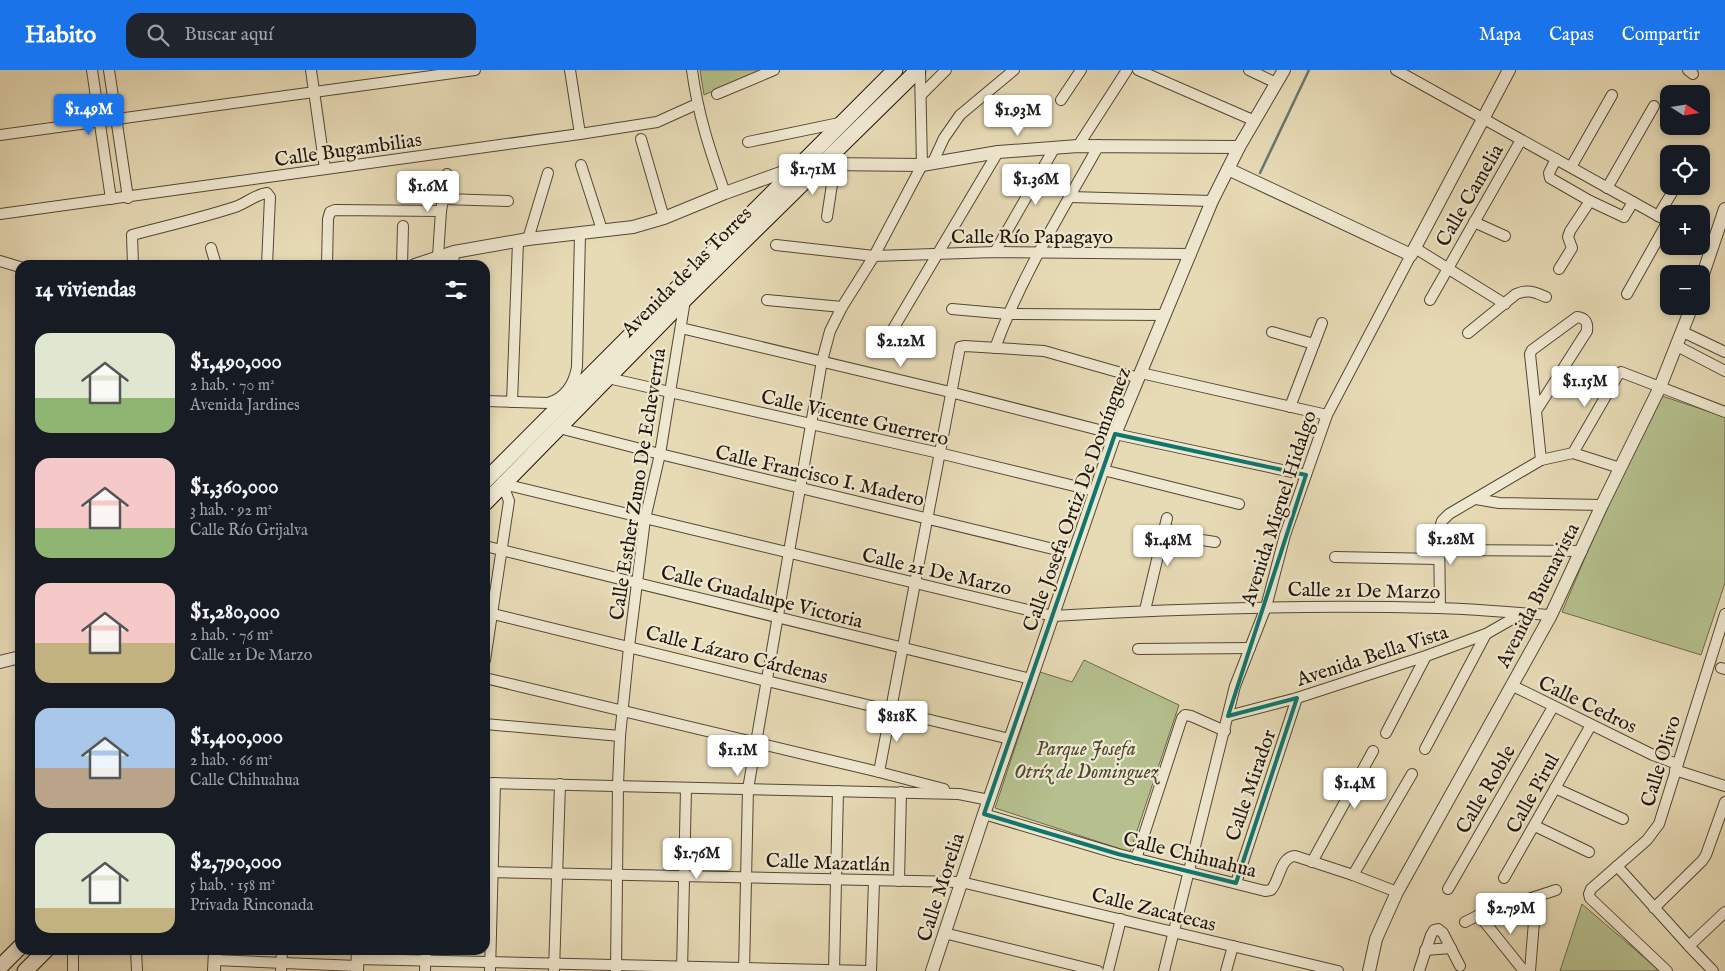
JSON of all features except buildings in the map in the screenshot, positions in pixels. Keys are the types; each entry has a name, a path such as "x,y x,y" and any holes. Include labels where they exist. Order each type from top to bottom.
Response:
{"main road":[{"name":"Avenida de las Torres","path":"490,476 895,70"},
{"name":"Avenida de las Torres","path":"490,498 685,299 829,164 919,70"},
{"path":"0,967 15,952"},
{"path":"25,971 41,955"}],"street":[{"path":"92,70 111,199"},
{"path":"109,70 128,198"},
{"path":"310,70 324,169"},
{"path":"0,135 475,70"},
{"path":"570,70 580,134"},
{"path":"692,70 697,104 709,149 724,193"},
{"path":"717,94 774,70"},
{"path":"919,70 927,165"},
{"path":"921,95 946,70"},
{"path":"744,969 748,790 822,361 830,332 842,307 927,165 960,115 1014,70"},
{"path":"1061,100 1081,70"},
{"path":"1078,146 1127,70"},
{"path":"1138,70 1255,121"},
{"path":"1249,70 1276,83"},
{"name":"Calle Josefa Ortiz De Domínguez","path":"984,814 1115,434 1212,201 1239,147 1284,70"},
{"path":"1396,70 1660,217"},
{"name":"Avenida Miguel Hidalgo","path":"1164,971 1190,873 1235,686 1266,607 1286,535 1327,415 1510,70"},
{"path":"1571,168 1612,95"},
{"name":"Calle Bugambilias","path":"0,214 128,198 657,122 697,104"},
{"path":"1607,188 1654,106"},
{"path":"748,142 845,121"},
{"path":"641,139 664,218"},
{"name":"Calle Camelia","path":"1430,300 1521,140"},
{"path":"995,348 1008,314 1099,145"},
{"path":"428,260 454,252 523,240 633,227 664,218 724,193 800,166 829,164 927,165 998,152 1099,145 1239,147"},
{"path":"995,252 1055,147"},
{"path":"893,329 998,152"},
{"path":"1556,159 1549,173 1550,178 1590,201 1624,217 1633,202"},
{"path":"827,217 829,164"},
{"path":"581,165 602,230"},
{"path":"1228,169 1413,252"},
{"path":"512,402 523,240 548,172"},
{"path":"438,256 442,200 447,174"},
{"path":"133,260 132,235 204,217 242,205 267,193 270,197 266,260"},
{"path":"1070,197 1212,201"},
{"path":"442,200 508,201"},
{"path":"1559,269 1572,248 1568,237 1570,232 1590,201"},
{"path":"1706,265 1725,209"},
{"path":"327,260 328,219 330,212 335,210 441,211"},
{"path":"1474,222 1505,236"},
{"path":"402,260 403,226"},
{"path":"1626,294 1660,229"},
{"path":"490,401 548,403 555,401 570,387 577,367 580,234"},
{"name":"Calle Río Papagayo","path":"776,245 874,256 995,252 1039,254 1191,254"},
{"path":"211,248 215,260"},
{"path":"453,260 454,252"},
{"name":"Calle Camelia","path":"1413,252 1448,268"},
{"path":"0,261 15,266"},
{"path":"1448,268 1505,304"},
{"name":"Calle Esther Zuno De Echeverría","path":"616,968 618,785 622,710 645,519 660,454 681,328 687,279"},
{"path":"1468,333 1516,294 1530,290 1546,297"},
{"path":"767,300 842,307"},
{"path":"952,309 1008,314 1164,316"},
{"name":"Avenida Buenavista","path":"1369,971 1376,939 1397,892 1551,615 1660,387 1689,315"},
{"path":"1536,411 1587,331 1588,325 1582,317 1577,317 1532,350 1530,354 1541,460"},
{"path":"1290,406 1322,323"},
{"path":"681,328 950,392 1115,434 1306,475"},
{"path":"1272,332 1314,344"},
{"path":"1683,332 1725,352"},
{"path":"1677,346 1725,371"},
{"path":"879,772 960,347 1044,351 1140,375 1327,415"},
{"path":"1573,453 1621,372 1725,412"},
{"name":"Calle Vicente Guerrero","path":"608,378 939,453 1095,491"},
{"name":"Calle Francisco I. Madero","path":"559,428 1074,554"},
{"path":"1440,608 1439,531 1442,521 1449,514 1476,500 1541,460 1573,453 1620,468"},
{"path":"490,608 509,501 498,468"},
{"path":"1103,470 1239,504"},
{"name":"Calle 21 De Marzo","path":"503,484 1053,616 1145,610 1266,607 1440,608 1551,615"},
{"path":"1476,500 1498,503 1602,505"},
{"path":"1145,610 1167,518"},
{"path":"1163,534 1215,542"},
{"name":"Calle Guadalupe Victoria","path":"490,547 1032,679"},
{"path":"1335,557 1582,551"},
{"name":"Calle Lázaro Cárdenas","path":"490,613 767,682 1010,739"},
{"name":"Avenida Bella Vista","path":"1228,716 1297,698 1426,656 1486,634 1522,613"},
{"name":"Calle Olivo","path":"1667,971 1590,898 1589,894 1591,889 1654,832 1659,824 1725,614"},
{"path":"1425,748 1486,634"},
{"path":"1138,649 1250,648"},
{"path":"1386,733 1426,656"},
{"path":"0,662 15,658"},
{"path":"490,679 756,742 989,800"},
{"name":"Calle Cedros","path":"1513,686 1676,767 1725,786"},
{"name":"Calle Mirador","path":"1236,882 1297,698"},
{"name":"Calle Roble","path":"1448,889 1552,706"},
{"path":"1136,859 1182,718 1185,715 1225,731"},
{"path":"490,724 620,736"},
{"name":"Calle Pirul","path":"1504,878 1591,725"},
{"path":"1312,862 1373,751"},
{"path":"1353,875 1412,774"},
{"path":"490,783 959,794"},
{"path":"555,967 560,784"},
{"path":"682,969 686,788"},
{"path":"1555,788 1623,820"},
{"path":"834,971 838,791"},
{"path":"899,881 901,792"},
{"path":"1654,908 1702,861 1706,855 1725,802"},
{"name":"Calle Chihuahua","path":"984,814 1136,859 1190,873 1236,882 1265,891 1271,890 1276,885 1285,860 1290,856 1295,856 1397,892"},
{"name":"Calle Morelia","path":"932,971 984,814"},
{"path":"1535,826 1589,852"},
{"path":"1617,866 1713,971"},
{"name":"Calle Mazatlán","path":"490,872 961,882"},
{"path":"215,960 281,967 357,962 426,961 490,967 870,971 874,881"},
{"name":"Calle Zacatecas","path":"961,882 1338,971"},
{"path":"1465,922 1479,915 1556,890"},
{"path":"1530,971 1536,897"},
{"path":"1689,946 1725,912"},
{"path":"1479,915 1524,971"},
{"path":"1108,971 1121,919"},
{"path":"1419,971 1431,935 1434,930 1438,929 1444,933 1460,966"},
{"path":"944,933 1076,968 1098,971"},
{"path":"1226,971 1233,946"},
{"path":"1425,950 1451,948"},
{"path":"73,955 73,971"},
{"path":"136,955 137,971"}],"highlighted area":[{"path":"1115,434 1306,475 1228,716 1297,698 1236,883 1118,854 984,814"}],"green space":[{"path":"700,70 761,70 704,95"},
{"path":"1662,396 1725,417 1725,583 1701,655 1562,612 1601,520"},
{"name":"Parque Josefa Otríz de Dominguez","path":"1084,660 1179,705 1130,852 995,808 1040,672 1072,682"},
{"path":"1582,904 1660,971 1560,971"}],"waterway":[{"path":"1260,173 1309,70"}]}
